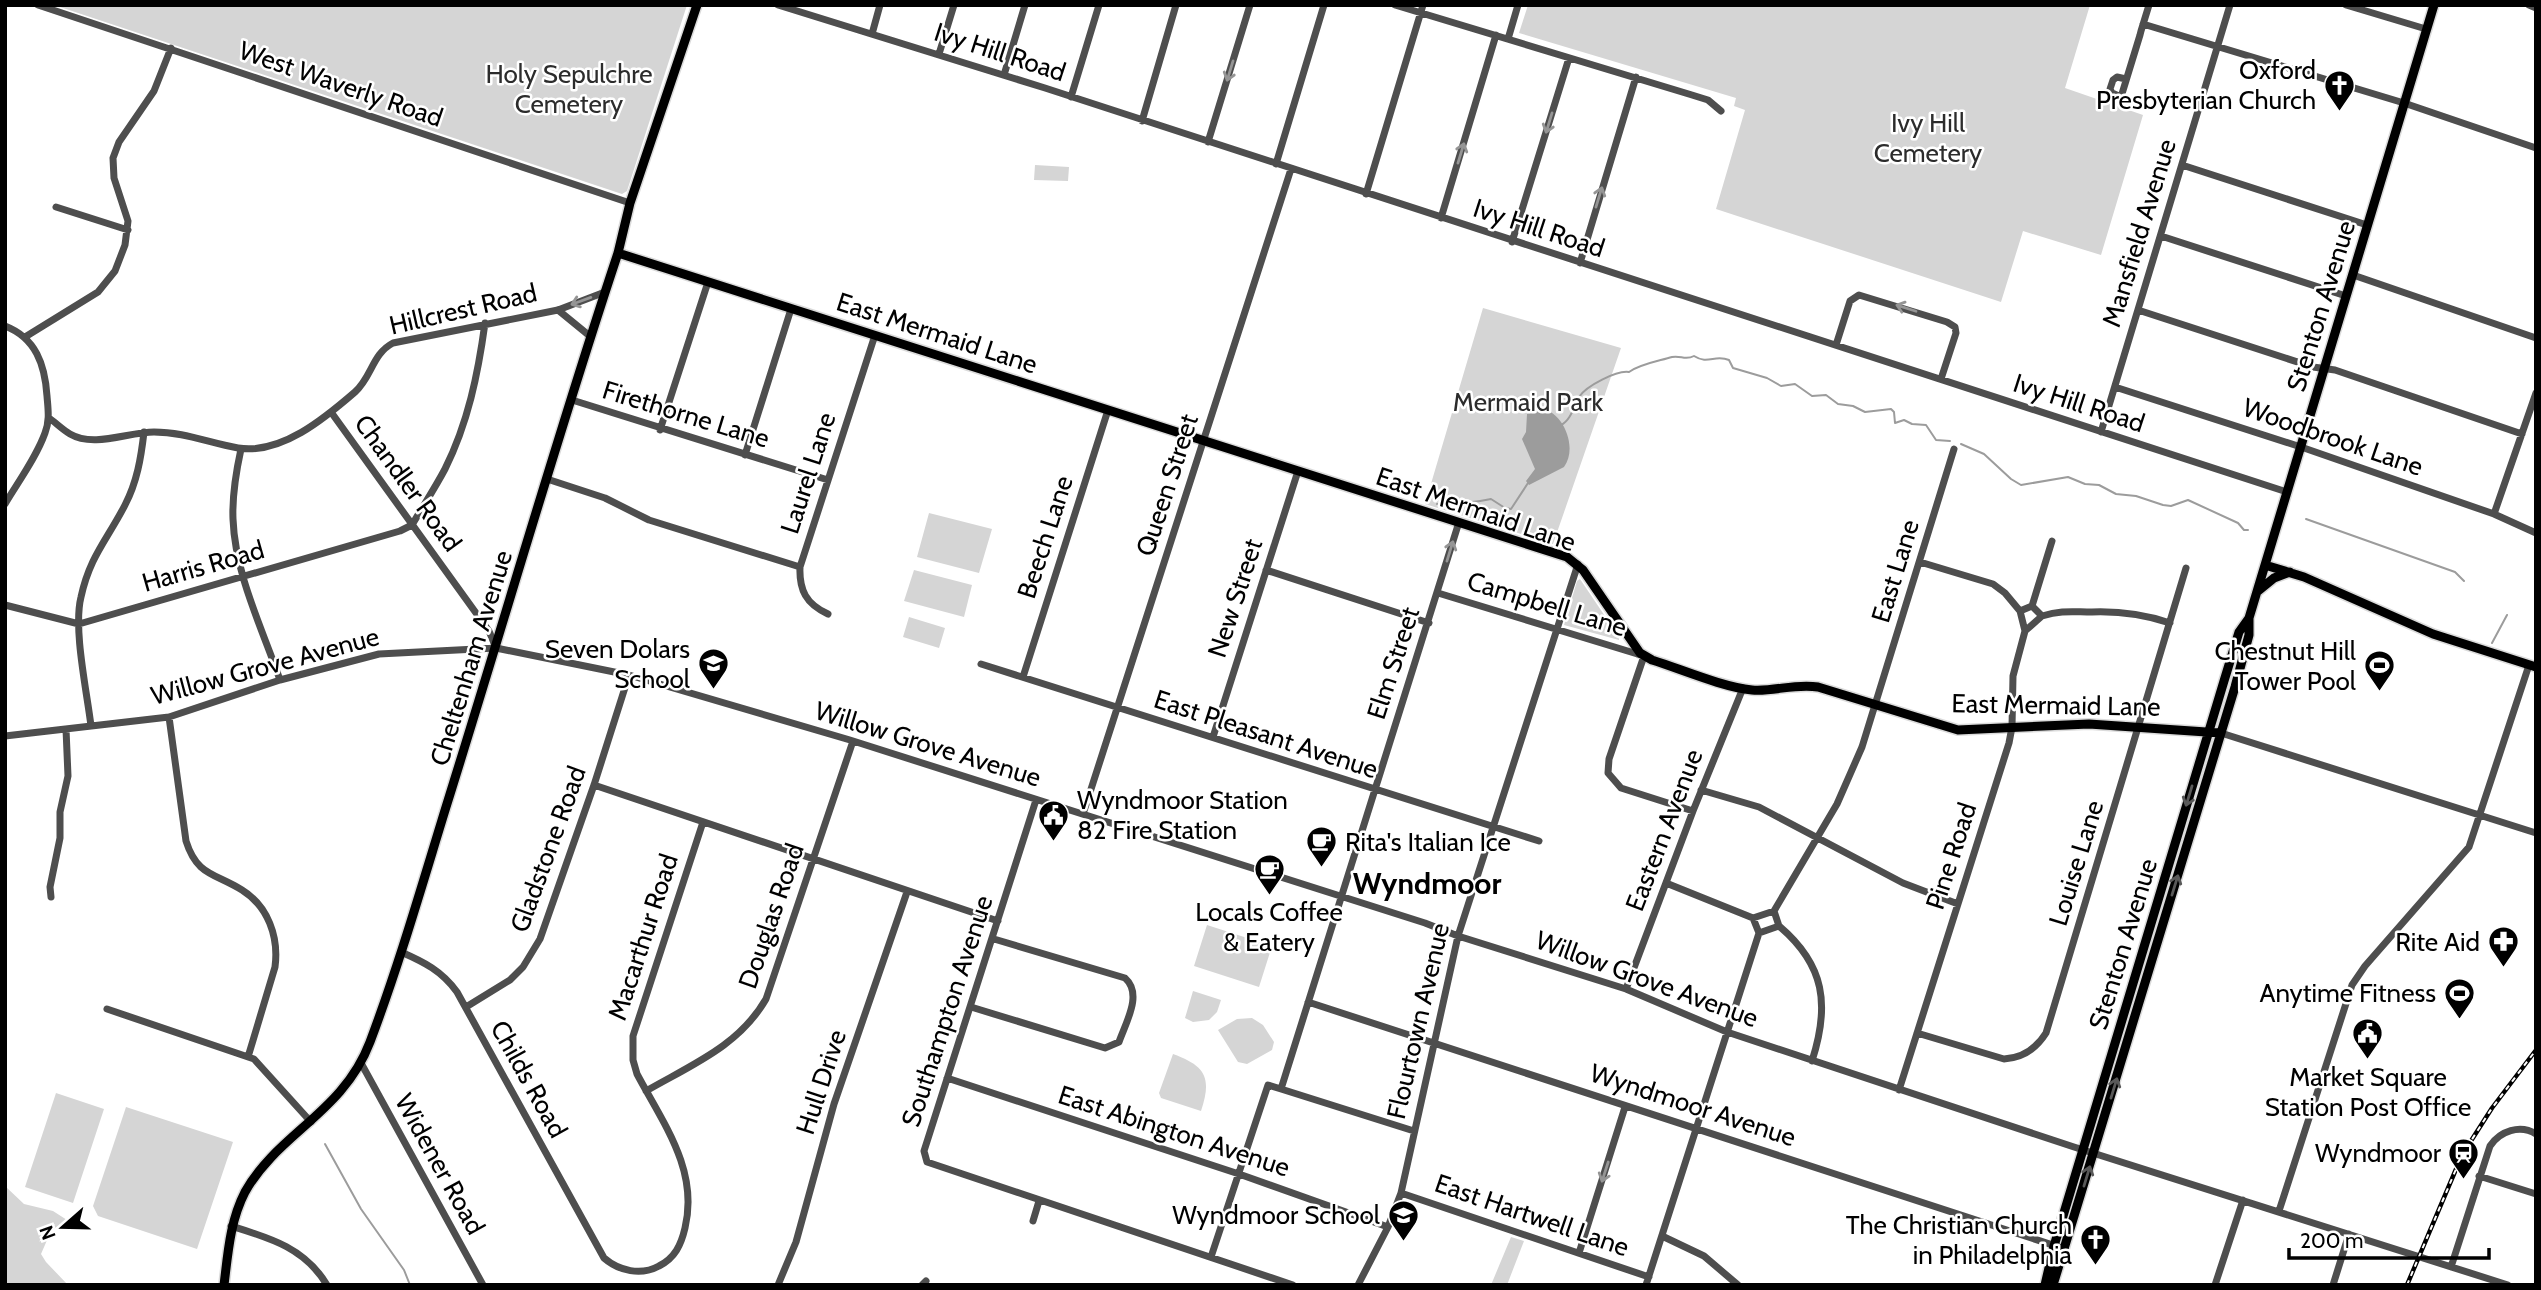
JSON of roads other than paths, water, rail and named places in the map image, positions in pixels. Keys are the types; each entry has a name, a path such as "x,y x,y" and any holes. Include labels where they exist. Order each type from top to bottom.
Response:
{"main road":[{"name":"Cheltenham Avenue","path":"224,1285 232,1226 245,1192 259,1172 343,1090 361,1063 401,953 618,253 630,203 696,5"},
{"name":"Stenton Avenue","path":"2053,1285 2221,733 2249,635 2249,618 2434,5"},
{"name":"East Mermaid Lane","path":"618,253 1563,555 1578,564 1631,643 1644,656 1742,688 1759,690 1811,686 1951,729 2079,724 2221,733"},
{"path":"2265,565 2290,572 2420,629 2532,666"},
{"path":"2257,592 2274,578 2290,572"},
{"name":"Stenton Avenue","path":"2045,1285 2054,1246 2239,632 2249,618"}],"street":[{"name":"West Waverly Road","path":"38,5 630,203"},
{"name":"Ivy Hill Road","path":"778,5 939,54 2287,492"},
{"path":"872,34 880,5"},
{"path":"939,54 954,5"},
{"path":"1004,75 1025,5"},
{"path":"1072,97 1099,5"},
{"path":"1142,121 1177,5"},
{"path":"1208,142 1250,5"},
{"path":"1276,164 1324,5"},
{"path":"1395,5 1422,9 1496,36 1708,100 1721,111"},
{"path":"1508,39 1518,5"},
{"path":"2126,79 2117,77 2111,83 2112,93 2121,97 2149,5"},
{"name":"Mansfield Avenue","path":"2101,432 2230,5"},
{"path":"2346,5 2426,29"},
{"path":"2529,5 2536,8"},
{"path":"1366,194 1422,9"},
{"path":"2143,24 2404,103 2536,148"},
{"path":"1441,218 1496,36"},
{"path":"25,337 106,285 118,264 128,230 126,212 114,178 113,158 119,142 155,91 171,48"},
{"path":"1513,242 1569,58"},
{"path":"1580,263 1636,77"},
{"path":"2182,165 2367,225"},
{"name":"Queen Street","path":"1083,814 1291,169"},
{"path":"56,207 128,230"},
{"path":"2161,236 2346,296"},
{"path":"2353,275 2536,338"},
{"path":"660,430 708,282"},
{"name":"Hillcrest Road","path":"49,418 69,433 88,439 144,432 199,437 241,449 277,444 298,434 331,412 358,390 377,356 388,345 400,340 558,310 605,292"},
{"path":"1836,345 1850,301 1856,296 1865,295 1951,323 1956,330 1941,379"},
{"path":"745,455 792,309"},
{"name":"Hillcrest Road","path":"558,310 591,337"},
{"path":"2138,310 2313,368 2335,370 2522,434"},
{"path":"412,525 445,469 457,441 477,379 485,323"},
{"path":"5,326 25,337 36,349 43,365 49,418 45,435 5,504"},
{"name":"Laurel Lane","path":"828,614 814,607 805,598 800,567 875,335"},
{"name":"Woodbrook Lane","path":"2115,387 2301,447 2494,514 2536,533"},
{"path":"2494,514 2536,393"},
{"name":"Firethorne Lane","path":"572,400 660,430 828,480"},
{"name":"Beech Lane","path":"1023,677 1108,410"},
{"name":"Chandler Road","path":"331,412 489,631 496,648"},
{"path":"91,726 79,624 80,601 98,547 138,474 144,432"},
{"path":"241,449 233,491 236,550 280,680"},
{"name":"East Lane","path":"1774,911 1846,785 1875,705 1954,449"},
{"name":"New Street","path":"1213,737 1298,471"},
{"path":"547,479 605,498 649,520 800,567"},
{"name":"Elm Street","path":"1281,1089 1459,522"},
{"name":"Harris Road","path":"79,624 400,531 412,525"},
{"path":"2032,606 2052,541"},
{"path":"1920,562 1993,584 2005,593 2020,611 2025,631 2042,616 2067,610 2118,611 2170,622"},
{"name":"Flourtown Avenue","path":"1358,1285 1388,1227 1401,1194 1458,936 1578,564"},
{"name":"Louise Lane","path":"1917,1033 2004,1059 2025,1054 2042,1039 2049,1025 2186,568"},
{"path":"1266,570 1429,623"},
{"name":"Campbell Lane","path":"1438,593 1644,656"},
{"path":"5,605 79,624"},
{"path":"2020,611 2032,606"},
{"path":"2032,606 2042,616"},
{"name":"Pine Road","path":"1899,1090 2009,743 2013,676 2025,631"},
{"name":"Willow Grove Avenue","path":"5,736 169,717 280,680 379,654 496,648 629,675 853,741 1425,923 1626,989 1727,1032 1899,1090 2508,1285"},
{"path":"1644,656 1609,759 1608,773 1613,782 1621,788 1693,811"},
{"name":"East Pleasant Avenue","path":"981,664 1539,841"},
{"path":"2279,1211 2352,985 2365,966 2463,854 2473,838 2532,666"},
{"name":"Gladstone Road","path":"466,1007 510,980 537,947 629,675"},
{"name":"Eastern Avenue","path":"1626,989 1742,688"},
{"path":"169,717 186,841 192,856 206,873 250,895 262,908 274,932 275,967 248,1057"},
{"path":"51,897 50,887 60,838 60,812 68,776 66,729"},
{"name":"East Mermaid Lane","path":"2221,733 2536,832"},
{"name":"Douglas Road","path":"646,1091 726,1045 755,1018 766,999 853,741"},
{"path":"594,785 998,922"},
{"path":"1701,790 1759,807 1903,883 1958,904"},
{"name":"Southampton Avenue","path":"1036,800 994,939 924,1151 927,1162 1039,1201"},
{"name":"Macarthur Road","path":"597,1248 604,1258 620,1268 643,1271 664,1263 678,1250 681,1243 689,1208 687,1178 679,1152 634,1067 633,1036 703,822"},
{"path":"1666,883 1753,918 1774,911 1779,926 1810,960 1818,979 1823,1017 1812,1060"},
{"name":"Hull Drive","path":"778,1285 796,1242 834,1104 907,892"},
{"path":"1648,1281 1759,933 1753,918"},
{"path":"1759,933 1779,926"},
{"path":"971,1007 1105,1048 1119,1042 1134,995 1131,984 1125,978 994,939"},
{"name":"Childs Road","path":"401,953 429,965 445,976 466,1007 597,1248"},
{"name":"Wyndmoor Avenue","path":"1308,1002 2065,1249"},
{"path":"107,1009 258,1062 311,1122"},
{"name":"Widener Road","path":"361,1063 483,1285"},
{"name":"East Abington Avenue","path":"947,1078 1239,1174 1388,1227"},
{"path":"1211,1257 1268,1085 1414,1131"},
{"path":"1579,1253 1625,1107"},
{"path":"2451,1267 2492,1142 2510,1131 2524,1128 2536,1134"},
{"path":"2479,1177 2536,1194"},
{"name":"East Hartwell Lane","path":"1401,1194 1579,1253 1648,1281"},
{"path":"2215,1285 2243,1200"},
{"path":"1033,1221 1039,1201 1293,1285"},
{"path":"232,1226 294,1250 313,1265 327,1285"},
{"path":"2333,1285 2349,1234"},
{"path":"1662,1236 1704,1256 1738,1285"}],"waterway":[{"path":"1561,425 1570,416 1579,397 1602,380 1672,357 1694,356 1703,360 1729,360 1733,368 1767,378 1781,386 1795,384 1812,396 1826,395 1838,404 1853,406 1865,412 1891,409 1895,423 1904,420 1912,424 1926,425 1936,440 1950,441"},
{"path":"1961,444 1984,454 2021,485 2068,477 2085,484 2099,485 2116,494 2136,496 2163,505 2171,506 2188,500 2248,530"},
{"path":"1437,504 1491,499 1511,509 1528,483"},
{"path":"2306,519 2455,572 2464,581"},
{"path":"2492,643 2507,615"},
{"path":"325,1144 361,1209 404,1270 410,1285"}],"railway":[{"path":"2407,1285 2462,1155 2492,1108 2536,1050"}],"place":[{"name":"Oxford Presbyterian Church","path":"2339,112"},
{"name":"Seven Dolars School","path":"713,691"},
{"name":"Chestnut Hill Tower Pool","path":"2379,693"},
{"name":"Wyndmoor Station 82 Fire Station","path":"1054,842"},
{"name":"Rita's Italian Ice","path":"1322,869"},
{"name":"Locals Coffee & Eatery","path":"1269,896"},
{"name":"Rite Aid","path":"2503,969"},
{"name":"Anytime Fitness","path":"2459,1020"},
{"name":"Market Square Station Post Office","path":"2368,1061"},
{"name":"Wyndmoor","path":"2464,1180"},
{"name":"Wyndmoor School","path":"1403,1242"},
{"name":"The Christian Church in Philadelphia","path":"2095,1267"}],"district":[{"name":"Wyndmoor","path":"1427,883"}],"park label":[{"name":"Holy Sepulchre Cemetery","path":"569,88"},
{"name":"Ivy Hill Cemetery","path":"1928,138"},
{"name":"Mermaid Park","path":"1528,402"}]}
